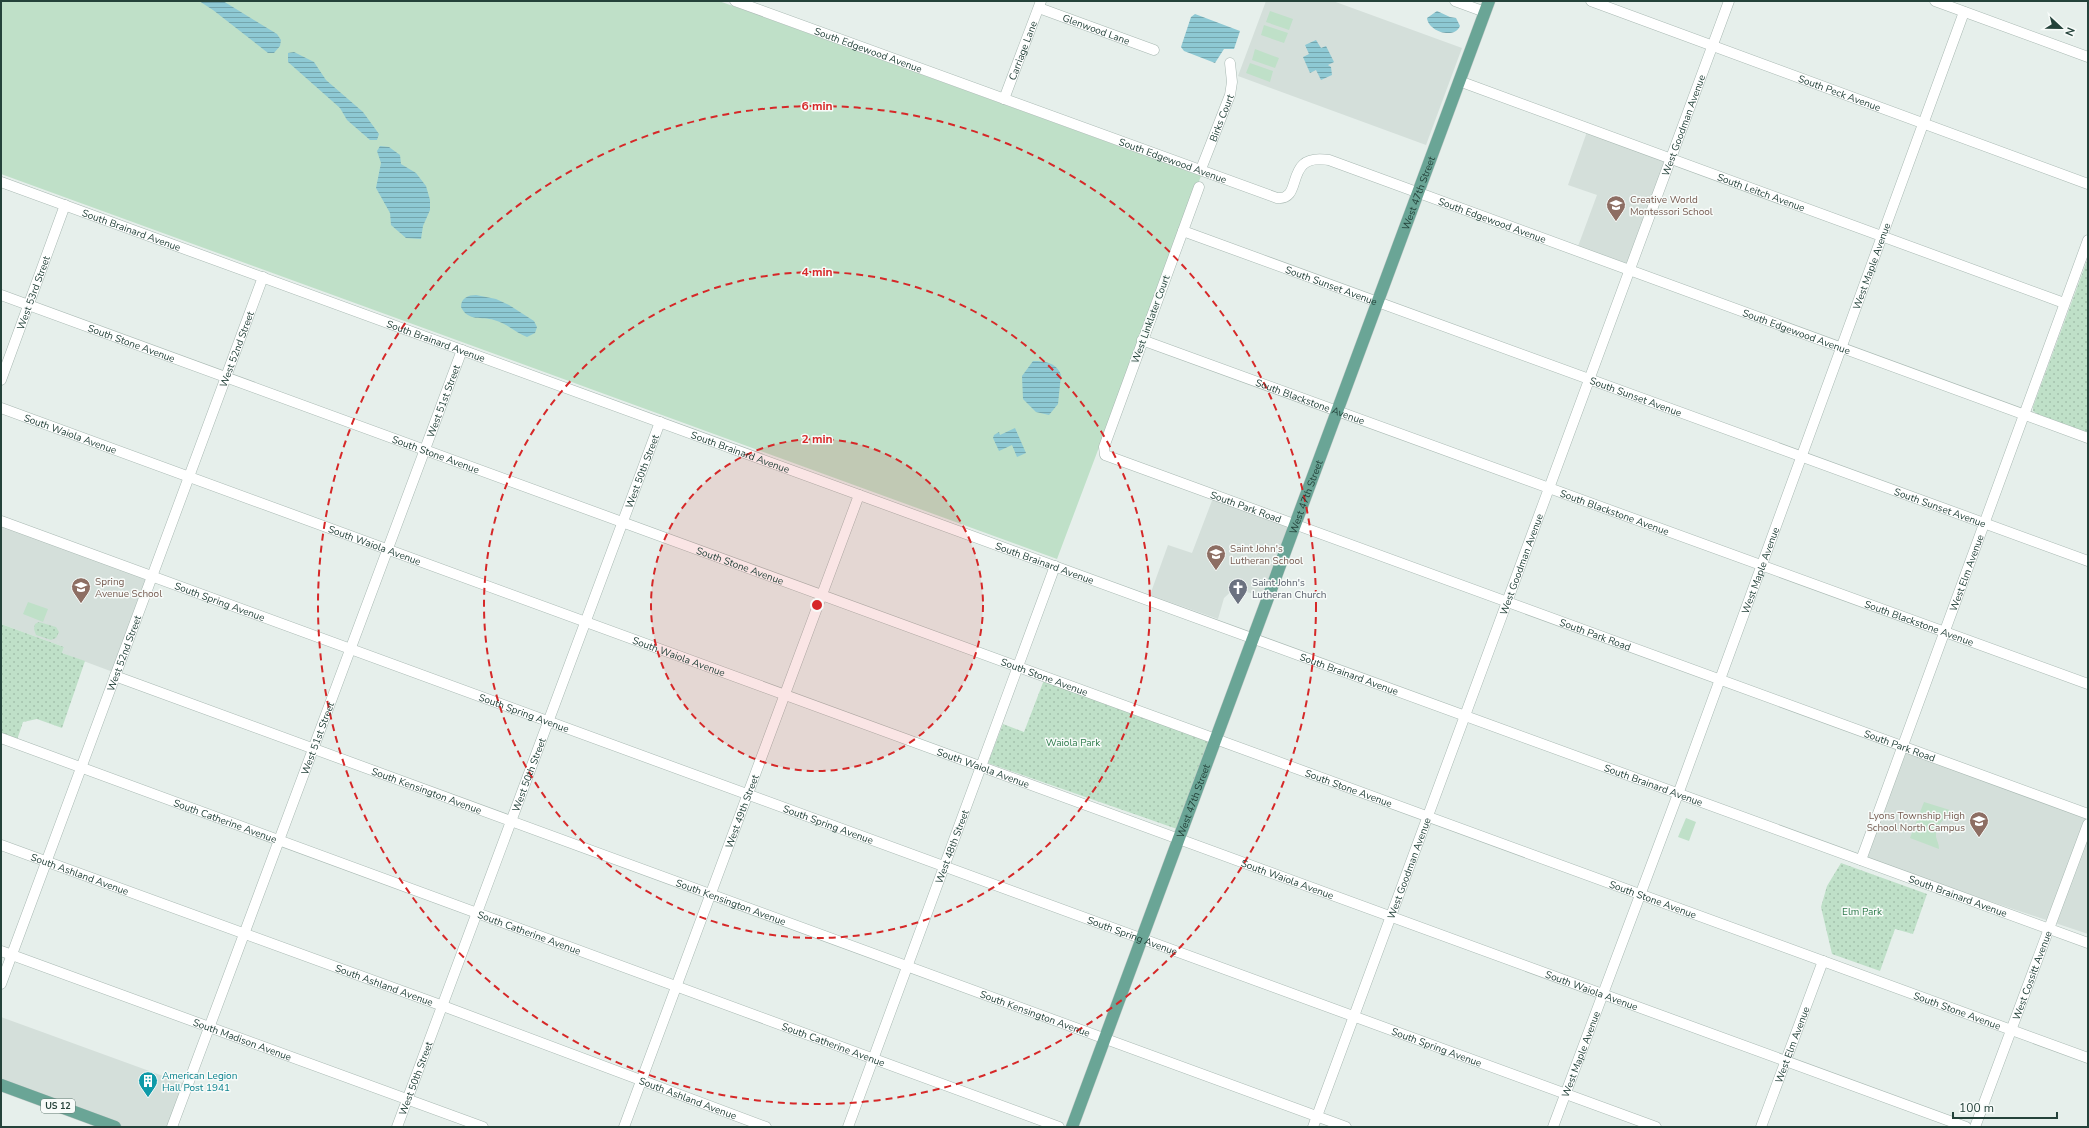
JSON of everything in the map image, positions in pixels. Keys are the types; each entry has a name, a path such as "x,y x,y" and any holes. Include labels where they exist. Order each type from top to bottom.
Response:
{"main road":[{"name":"West 47th Street","path":"1072,1127 1487,7"},
{"name":"US 12","path":"1,1085 114,1127"}],"street":[{"name":"South Edgewood Avenue","path":"735,1 1281,198 1291,192 1300,168 1307,161 1316,158 1329,160 2088,438"},
{"path":"1455,1 1487,7"},
{"name":"South Peck Avenue","path":"1591,1 2088,184"},
{"name":"West Goodman Avenue","path":"1313,1127 1729,1"},
{"path":"1936,1 2088,57"},
{"name":"Carriage Lane","path":"1004,99 1040,4"},
{"name":"Glenwood Lane","path":"1040,4 1154,50"},
{"name":"West Maple Avenue","path":"1553,1127 1678,793 1760,565 1964,12"},
{"name":"Birks Court","path":"1201,170 1230,95 1232,82 1230,63"},
{"name":"South Leitch Avenue","path":"1459,81 2064,303"},
{"name":"South Brainard Avenue","path":"1,182 2088,943"},
{"name":"West Linklater Court","path":"1103,452 1142,340 1199,187"},
{"name":"West 53rd Street","path":"1,380 65,205"},
{"name":"South Sunset Avenue","path":"1183,231 2088,561"},
{"name":"West Elm Avenue","path":"1861,860 2088,240"},
{"name":"West 52nd Street","path":"1,984 263,278"},
{"name":"South Stone Avenue","path":"1,295 2088,1058"},
{"name":"South Blackstone Avenue","path":"1142,340 1944,633 2088,684"},
{"name":"West 51st Street","path":"172,1127 462,350"},
{"name":"South Waiola Avenue","path":"1,408 587,621 784,695 1966,1127"},
{"name":"West 50th Street","path":"397,1127 660,422"},
{"name":"South Park Road","path":"1103,452 1107,456 2088,814"},
{"name":"West 49th Street","path":"624,1127 859,495"},
{"name":"South Spring Avenue","path":"1,521 153,575 351,649 1656,1127"},
{"name":"West 48th Street","path":"848,1127 1055,566"},
{"name":"South Kensington Avenue","path":"115,676 1346,1127"},
{"name":"South Catherine Avenue","path":"1,738 81,769 1059,1127"},
{"name":"West Cossitt Avenue","path":"1975,1127 2088,824"},
{"name":"South Ashland Avenue","path":"1,845 244,935 443,1006 766,1127"},
{"name":"South Madison Avenue","path":"1,951 483,1127"},
{"name":"West Elm Avenue","path":"1760,1127 1823,962"}],"shaded area":[{"path":"1266,1 1333,1 1462,48 1426,145 1238,76"},
{"name":"Creative World Montessori School","path":"1588,129 1668,159 1629,268 1577,249 1597,195 1568,185"},
{"name":"Saint John's Lutheran School","path":"1213,498 1289,526 1262,597 1235,588 1224,598 1218,619 1150,595 1168,545 1192,553"},
{"name":"Spring Avenue School","path":"1,526 147,579 113,672 62,653 64,647 1,624"},
{"name":"Lyons Township High School North Campus","path":"1903,749 2088,816 2088,934 1863,859"},
{"path":"1,1017 185,1084 168,1127 123,1127 1,1081"}],"green space":[{"path":"1,1 719,1 1201,176 1057,559 1,174"},
{"path":"1270,11 1293,19 1289,30 1266,22"},
{"path":"1264,25 1288,33 1284,43 1261,35"},
{"path":"1255,49 1279,58 1275,68 1252,60"},
{"path":"1250,63 1273,71 1270,82 1246,73"},
{"path":"2088,258 2088,433 2037,414 2033,411 2033,407"},
{"path":"28,602 48,609 43,622 23,614"},
{"path":"39,622 56,627 59,632 56,638 51,640 36,635 34,629 35,624"},
{"path":"1,624 64,647 62,653 85,661 62,728 37,719 23,722 17,740 1,734"},
{"name":"Waiola Park","path":"1044,680 1210,741 1177,829 988,763 1003,724 1024,732"},
{"path":"1924,802 1953,811 1939,825 1936,832 1939,849 1910,838"},
{"path":"1686,818 1696,822 1689,841 1678,837"},
{"name":"Elm Park","path":"1841,863 1927,894 1913,934 1895,929 1880,971 1832,954 1821,907 1827,886"}],"water":[{"path":"199,1 223,1 277,34 281,40 280,46 274,53 268,53 213,10"},
{"path":"1437,11 1456,18 1460,26 1457,30 1447,33 1436,30 1432,27 1428,23 1427,18"},
{"path":"1195,14 1240,31 1234,49 1224,49 1215,63 1184,51 1181,47 1191,17"},
{"path":"1316,40 1321,48 1326,46 1334,62 1328,65 1331,67 1332,75 1321,80 1316,70 1310,73 1303,57 1309,54 1305,45"},
{"path":"294,52 314,62 326,80 363,112 379,134 377,140 370,140 347,120 340,108 288,62 288,53"},
{"path":"380,146 389,147 400,155 401,164 416,173 426,186 430,200 430,210 423,226 421,239 406,238 391,225 390,213 376,188 381,163 377,151"},
{"path":"476,295 496,299 509,305 534,321 537,327 535,333 527,337 499,322 467,315 461,307 462,301 468,296"},
{"path":"1033,361 1054,365 1061,375 1058,404 1049,415 1036,412 1023,399 1022,376"},
{"path":"1015,428 1026,453 1017,457 1012,445 999,451 993,438 994,435 999,432 1000,435"}],"place":[{"name":"Creative World Montessori School","path":"1616,222"},
{"name":"Saint John's Lutheran School","path":"1216,571"},
{"name":"Spring Avenue School","path":"81,604"},
{"name":"Saint John's Lutheran Church","path":"1238,605"},
{"name":"Lyons Township High School North Campus","path":"1979,838"},
{"name":"American Legion Hall Post 1941","path":"148,1098"}]}
